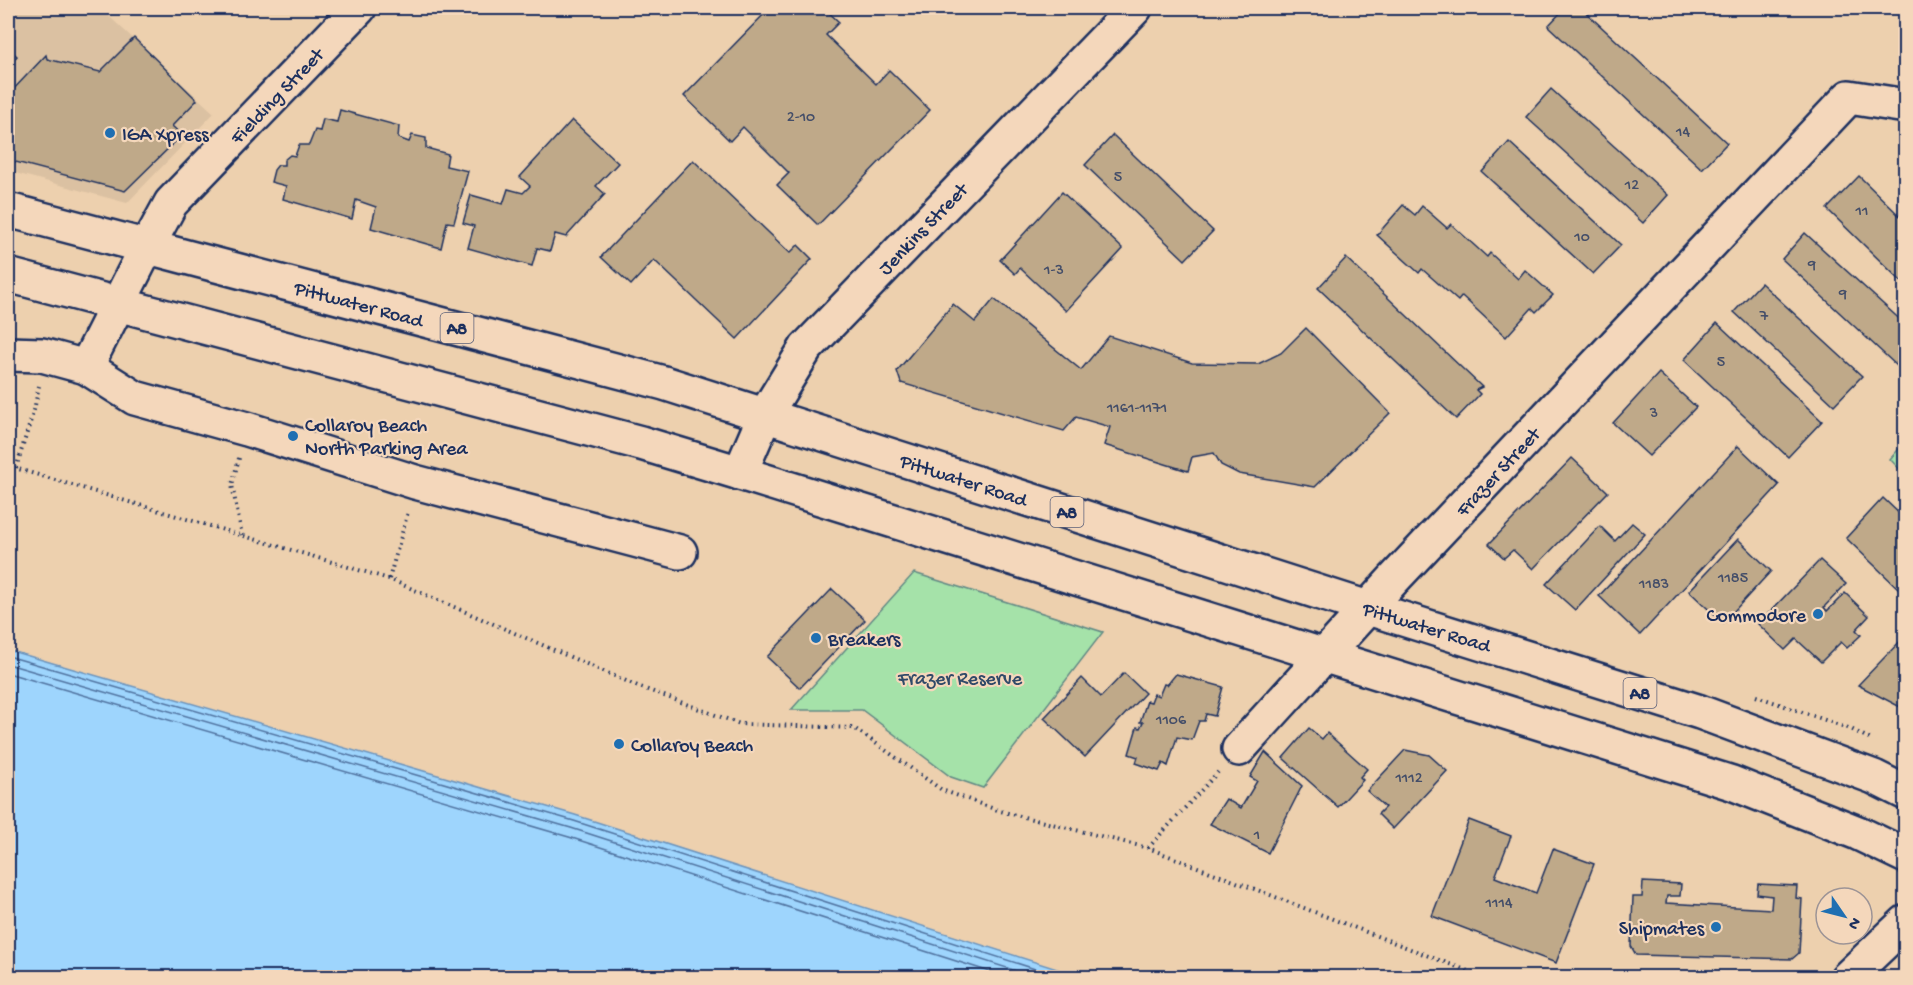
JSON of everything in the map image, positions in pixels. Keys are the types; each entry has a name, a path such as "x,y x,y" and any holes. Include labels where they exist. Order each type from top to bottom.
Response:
{"main road":[{"name":"Fielding Street","path":"86,367 171,203 359,8"},
{"name":"Jenkins Street","path":"740,472 765,415 806,348 1135,8"},
{"name":"Frazer Street","path":"1239,749 1368,608 1849,97 1905,106"},
{"name":"Pittwater Road","path":"8,210 664,383 1700,712 1874,777 1905,793"},
{"path":"8,275 629,440 740,472 1732,783 1858,833 1905,856"},
{"path":"8,354 42,355 86,367 135,398 247,429 415,482 680,552"},
{"path":"1846,978 1905,922"}],"path":[{"path":"16,468 34,410 42,355"},
{"path":"242,535 232,485 247,429"},
{"path":"8,466 389,579 640,687 740,724 854,728 942,790 1000,810 1149,848 1486,978"},
{"path":"389,579 415,482"},
{"path":"1149,848 1239,749"}],"shaded area":[{"path":"12,8 100,8 214,113 127,203 8,171 8,13"}],"green space":[{"path":"1905,442 1905,475 1890,459"},
{"name":"Frazer Reserve","path":"914,573 1103,632 983,788 951,777 862,710 791,710"}],"water":[{"path":"8,650 575,815 1082,977 8,977"}],"building":[{"path":"770,8 824,8 839,22 826,35 876,84 889,70 930,110 818,225 777,185 789,173 743,127 730,141 684,96"},
{"path":"1565,8 1581,8 1727,143 1702,169 1548,26"},
{"path":"134,38 197,100 172,126 182,135 125,191 8,160 8,95 46,55 47,59 100,72"},
{"path":"8,48 17,56 8,67"},
{"path":"1551,89 1668,195 1643,223 1526,117"},
{"path":"340,110 399,126 398,138 409,142 412,135 426,138 426,148 448,154 446,166 468,171 454,223 447,222 441,248 371,228 376,207 356,200 352,219 283,199 286,186 271,182 274,170 278,165 284,165 284,160 290,155 295,156 299,145 309,145 315,130 320,131 323,119 337,122"},
{"path":"572,120 618,163 596,186 605,194 566,237 555,234 550,251 537,248 532,266 468,248 474,226 463,223 471,195 503,204 508,189 523,193 530,186 520,177"},
{"path":"1113,135 1213,231 1185,260 1085,165"},
{"path":"1509,142 1621,245 1593,274 1482,172"},
{"path":"693,160 790,253 798,245 812,259 737,339 654,260 631,285 601,257"},
{"path":"1859,176 1906,222 1906,286 1827,209"},
{"path":"1062,192 1123,249 1066,311 1020,268 1015,274 1000,260"},
{"path":"1403,205 1415,215 1422,206 1447,228 1451,224 1487,257 1490,253 1518,279 1525,270 1553,295 1536,312 1532,308 1506,337 1462,296 1458,301 1422,269 1419,273 1377,235"},
{"path":"1805,233 1906,325 1906,356 1897,366 1782,259"},
{"path":"1346,258 1482,387 1476,390 1480,394 1456,419 1318,288"},
{"path":"1761,283 1862,376 1834,405 1734,312"},
{"path":"994,299 1081,370 1109,336 1192,363 1258,364 1281,353 1306,328 1390,413 1315,487 1239,474 1221,465 1214,453 1192,457 1188,471 1104,445 1110,427 1076,417 1064,431 901,383 897,371 953,304 975,322"},
{"path":"1717,323 1822,421 1788,457 1684,360"},
{"path":"1659,373 1696,407 1649,456 1613,423"},
{"path":"1738,446 1779,485 1640,635 1599,596"},
{"path":"1572,458 1608,492 1533,569 1513,550 1504,558 1489,544"},
{"path":"1883,498 1906,520 1906,584 1900,590 1846,538"},
{"path":"1632,523 1645,534 1575,610 1546,584 1600,526 1615,541"},
{"path":"1738,539 1771,571 1723,623 1689,591"},
{"name":"Commodore","path":"1820,560 1846,584 1824,607 1827,611 1845,593 1869,616 1856,630 1861,635 1847,648 1841,642 1821,662 1796,639 1785,650 1758,624"},
{"name":"Breakers","path":"832,589 865,620 800,688 767,657"},
{"path":"1906,635 1906,710 1858,685"},
{"path":"1124,673 1145,693 1085,757 1044,718 1082,678 1101,697"},
{"path":"1176,674 1223,687 1215,716 1206,714 1204,721 1199,721 1192,740 1177,737 1168,766 1163,763 1159,771 1136,763 1138,757 1129,754 1137,727 1140,728 1143,722 1140,722 1147,701 1151,702 1154,694 1159,696 1164,684 1167,685"},
{"path":"1309,728 1322,739 1327,733 1367,769 1360,777 1363,780 1338,807 1283,758"},
{"path":"1405,750 1429,755 1447,771 1393,829 1378,814 1385,807 1367,791"},
{"path":"1265,752 1302,786 1268,853 1210,824 1226,799 1241,808 1257,781 1250,777"},
{"path":"1469,820 1511,836 1495,877 1536,893 1553,849 1594,864 1556,963 1432,916"},
{"name":"Shipmates","path":"1643,882 1681,884 1680,896 1667,896 1666,903 1771,909 1772,896 1757,894 1758,884 1797,886 1796,898 1802,899 1799,953 1792,959 1636,955 1631,946 1633,897 1642,897"}],"place":[{"name":"IGA Xpress","path":"110,133"},
{"name":"Collaroy Beach North Parking Area","path":"293,436"},
{"name":"Commodore","path":"1818,614"},
{"name":"Breakers","path":"816,638"},
{"name":"Collaroy Beach","path":"619,744"},
{"name":"Shipmates","path":"1716,927"}]}
